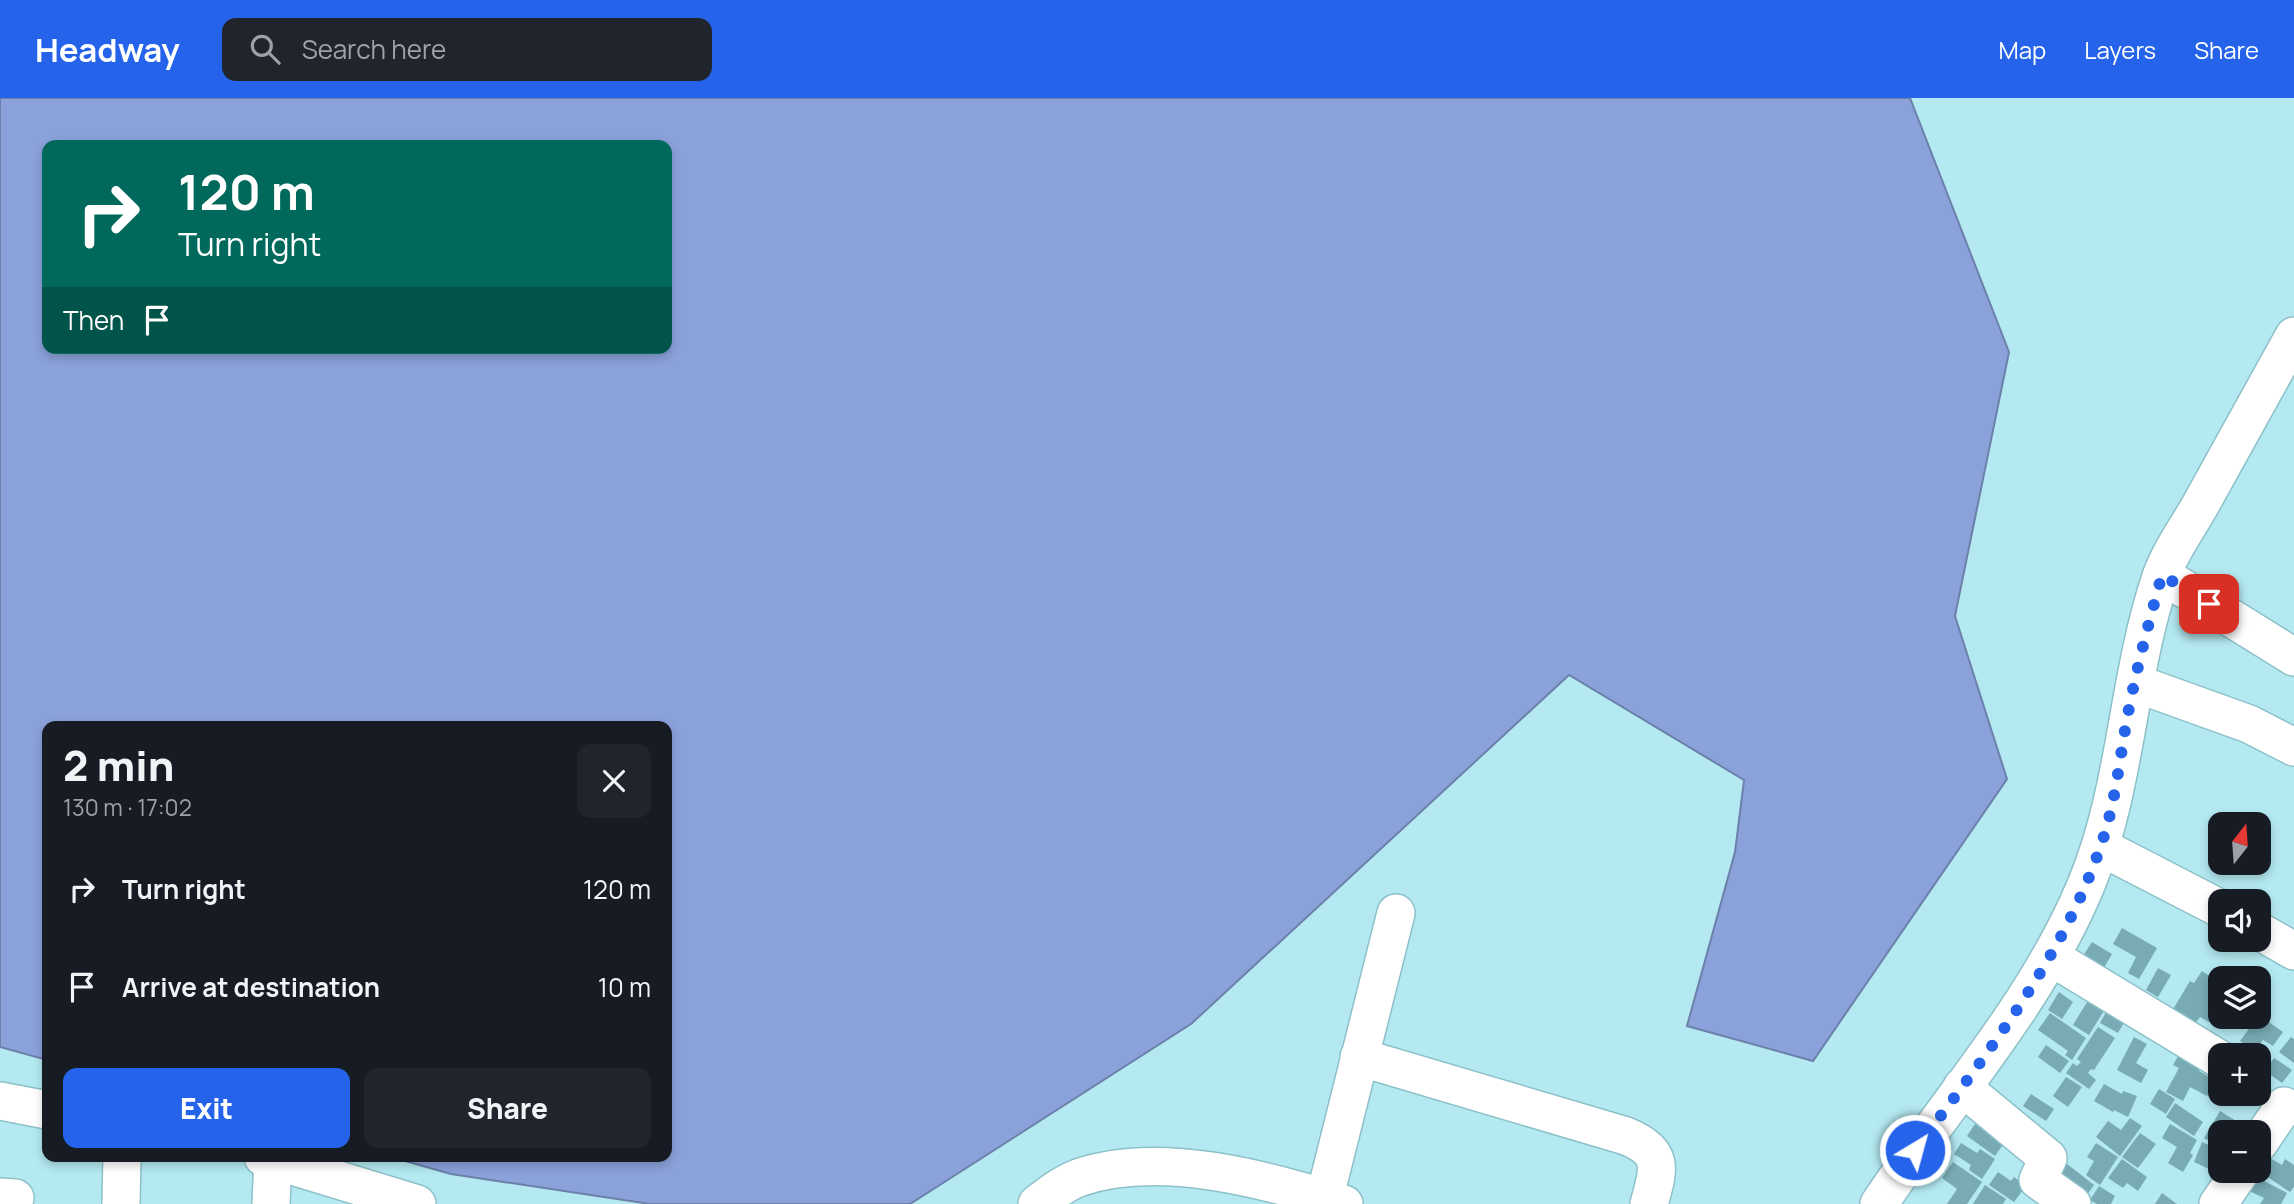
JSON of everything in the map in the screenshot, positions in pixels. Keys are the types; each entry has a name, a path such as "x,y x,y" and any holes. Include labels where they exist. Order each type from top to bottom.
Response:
{"street":[{"path":"1880,1203 2003,1032 2051,957 2086,886 2111,812 2135,682 2162,575 2294,335"},
{"path":"2162,575 2289,644"},
{"path":"2135,682 2249,724 2294,747"},
{"path":"2101,847 2208,902"},
{"path":"1037,1204 1061,1187 1080,1178 1112,1169 1147,1167 1194,1169 1258,1179 1330,1202 1359,1058 1396,913"},
{"path":"2271,938 2294,951"},
{"path":"2051,957 2208,1052"},
{"path":"1359,1058 1643,1143 1655,1157 1657,1166 1649,1204"},
{"path":"1962,1087 2048,1157 2038,1180 2072,1204"},
{"path":"0,1101 42,1109"},
{"path":"2270,1120 2279,1103"},
{"path":"121,1204 122,1162"},
{"path":"268,1162 271,1204"},
{"path":"281,1162 413,1204"},
{"path":"2218,1204 2233,1183"}],"water":[{"path":"0,98 1910,98 2009,352 1955,616 2007,779 1813,1061 1687,1026 1735,852 1744,780 1569,675 1191,1024 910,1204 650,1204 451,1174 409,1162 672,1162 672,721 42,721 42,1059 0,1047"}],"building":[{"path":"2122,928 2157,948 2139,979 2128,973 2136,957 2113,944"},
{"path":"2092,942 2112,954 2104,968 2083,956"},
{"path":"2158,968 2171,975 2158,997 2146,990"},
{"path":"2202,971 2208,975 2208,1021 2200,1017 2195,1024 2172,1011 2190,981 2194,983"},
{"path":"2059,992 2073,1002 2062,1019 2048,1010"},
{"path":"2089,999 2105,1009 2089,1035 2073,1025"},
{"path":"2109,1007 2127,1017 2118,1033 2100,1023"},
{"path":"2050,1013 2086,1038 2072,1060 2065,1055 2068,1051 2038,1030"},
{"path":"2271,1024 2283,1032 2273,1046 2263,1040 2261,1043 2240,1041 2249,1029 2271,1029"},
{"path":"2098,1027 2115,1038 2094,1070 2091,1069 2088,1073 2096,1080 2089,1089 2066,1073 2073,1063 2077,1066 2081,1062 2077,1059"},
{"path":"2134,1037 2147,1044 2136,1063 2148,1070 2141,1083 2117,1070"},
{"path":"2291,1037 2294,1039 2294,1063 2279,1052"},
{"path":"2046,1045 2069,1061 2060,1073 2038,1057"},
{"path":"2180,1053 2202,1066 2199,1071 2208,1076 2207,1096 2190,1087 2183,1101 2166,1092 2179,1068 2173,1065"},
{"path":"2274,1058 2292,1070 2282,1083 2271,1075 2271,1062"},
{"path":"2066,1077 2082,1087 2068,1107 2053,1096"},
{"path":"2104,1084 2122,1094 2123,1091 2137,1096 2128,1117 2094,1101"},
{"path":"2159,1089 2175,1099 2166,1114 2150,1104"},
{"path":"2031,1094 2054,1109 2046,1121 2023,1106"},
{"path":"2175,1103 2203,1122 2194,1136 2166,1117"},
{"path":"2220,1111 2235,1120 2215,1120"},
{"path":"2130,1118 2142,1126 2120,1156 2096,1137 2108,1121 2121,1130"},
{"path":"1975,1124 2004,1143 1995,1156 1967,1136"},
{"path":"2170,1124 2197,1140 2190,1153 2193,1155 2183,1172 2168,1163 2177,1147 2162,1138"},
{"path":"2140,1133 2156,1144 2138,1168 2122,1157"},
{"path":"2202,1142 2208,1145 2208,1169 2194,1162"},
{"path":"1961,1143 1977,1153 1980,1149 1995,1159 1982,1179 1969,1170 1971,1165 1954,1154"},
{"path":"2096,1143 2118,1157 2100,1185 2086,1175 2094,1161 2087,1157"},
{"path":"2122,1159 2147,1177 2138,1191 2127,1183 2123,1188 2108,1178"},
{"path":"2271,1159 2282,1165 2285,1159 2294,1165 2294,1187 2290,1192 2271,1179"},
{"path":"2062,1160 2094,1185 2084,1199 2052,1174"},
{"path":"1953,1162 1982,1182 1967,1204 1947,1204 1957,1189 1942,1178"},
{"path":"1998,1172 2011,1181 2014,1177 2026,1186 2014,1202 1989,1185"},
{"path":"2248,1183 2268,1183 2287,1193 2281,1204 2260,1204 2264,1198 2245,1189"},
{"path":"1985,1185 2006,1199 2003,1204 1973,1204"},
{"path":"2099,1186 2115,1196 2111,1204 2097,1204 2090,1200"},
{"path":"2162,1193 2177,1204 2155,1204"}],"route":[{"path":"1915,1150 2003,1032 2051,957 2086,886 2111,812 2141,652 2162,575 2209,604"}]}
